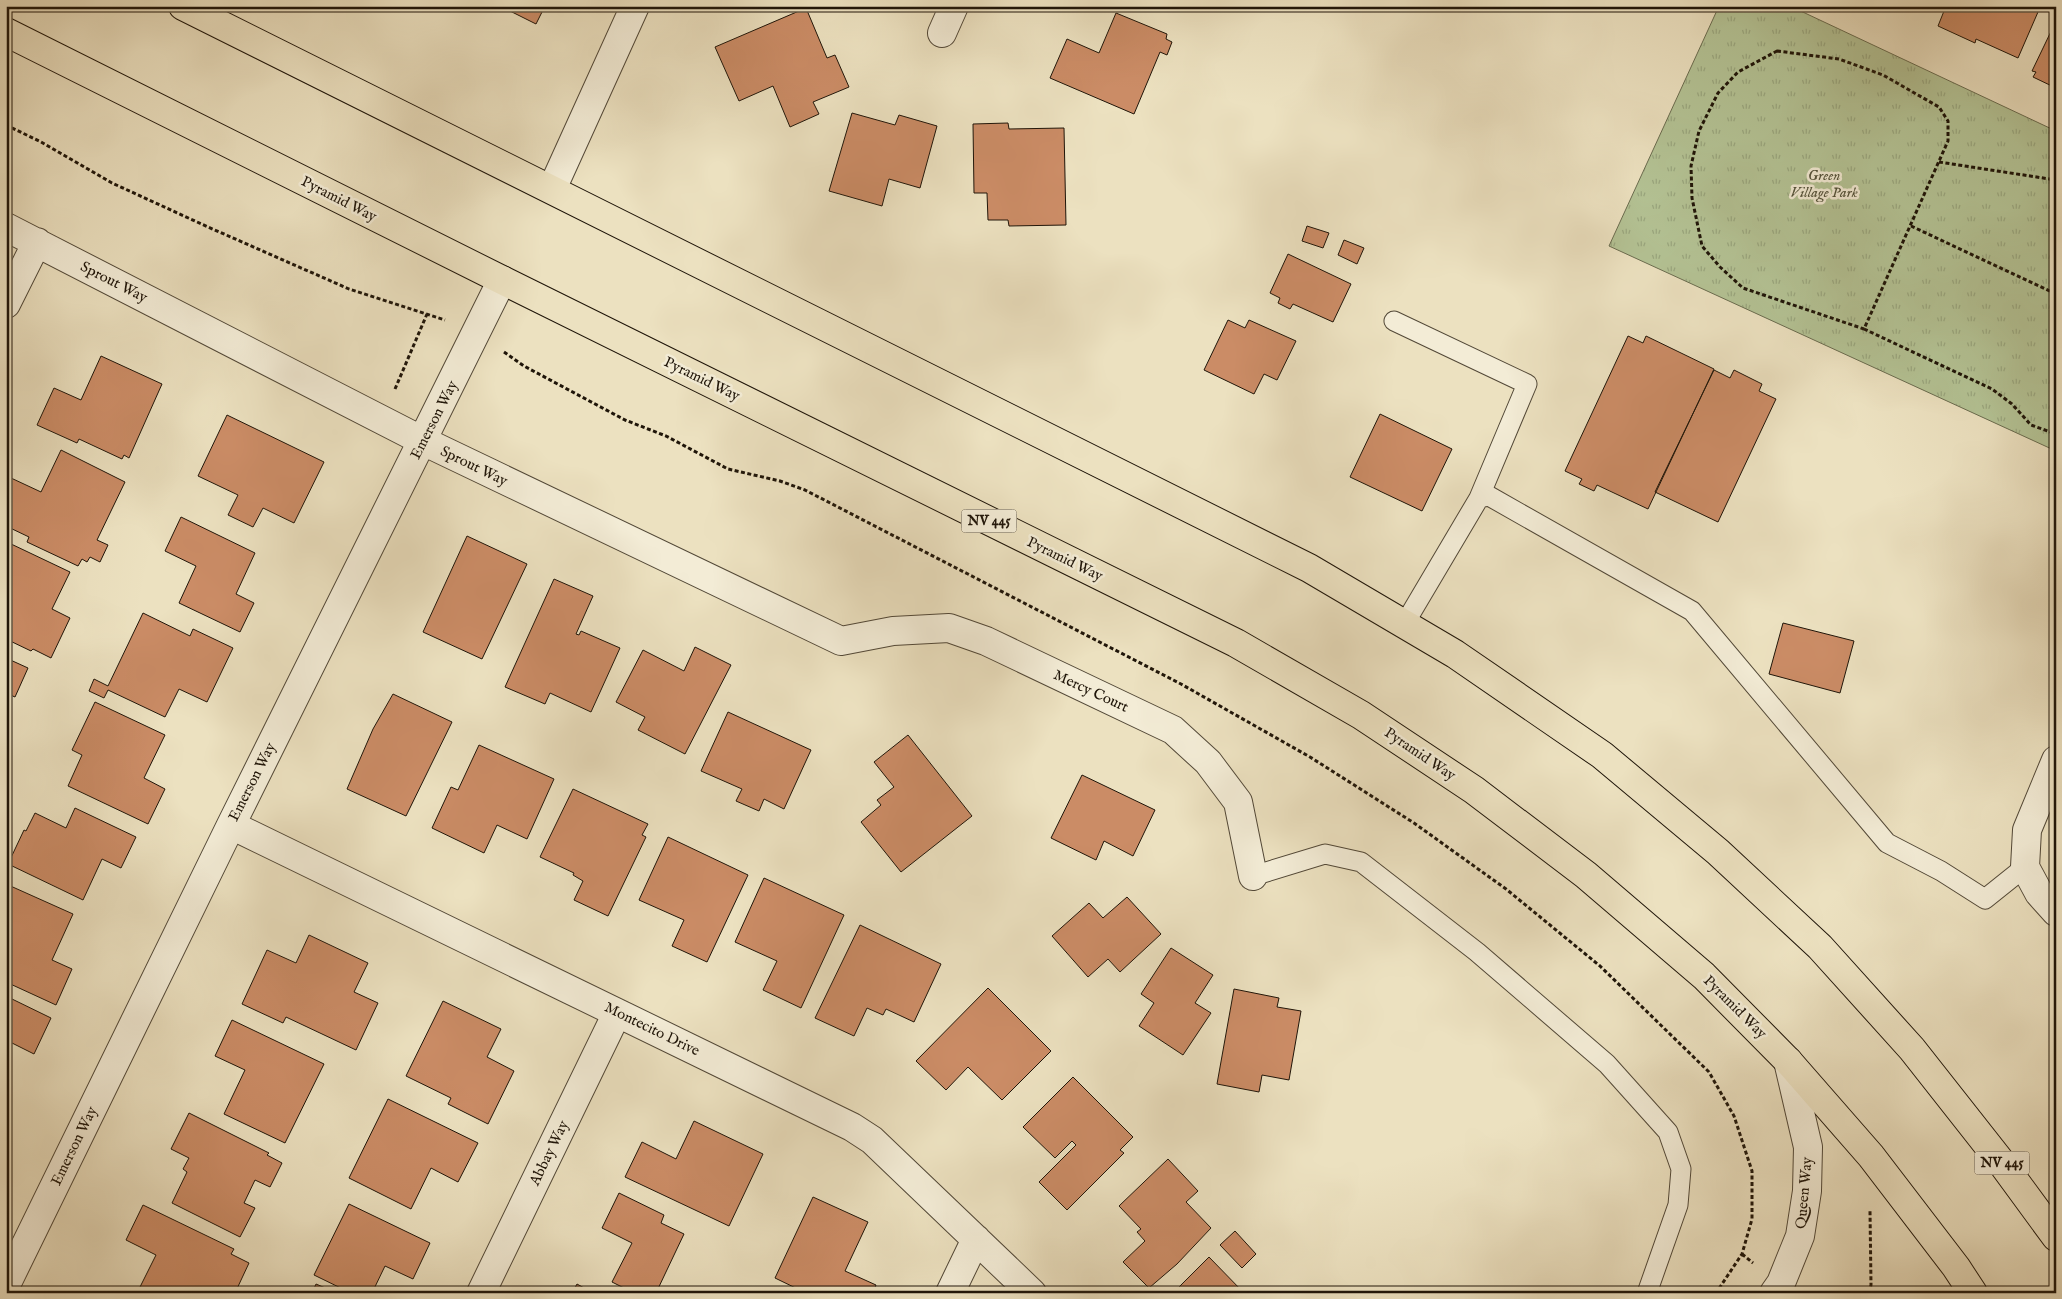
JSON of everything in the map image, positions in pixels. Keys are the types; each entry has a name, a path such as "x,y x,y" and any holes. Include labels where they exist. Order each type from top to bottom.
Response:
{"main road":[{"name":"NV 445","path":"183,6 1308,568 1405,623 1455,654 1602,755 1718,852 1820,947 1912,1049 2001,1162 2056,1237"},
{"name":"Pyramid Way","path":"6,32 1236,643 1361,715 1474,790 1586,875 1704,976 1788,1061 1871,1156 1956,1266 1973,1293"}],"street":[{"path":"552,189 635,6"},
{"path":"942,33 954,6"},
{"name":"Sprout Way","path":"6,227 423,442 840,641"},
{"path":"6,304 36,242"},
{"name":"Emerson Way","path":"6,1285 231,825 502,280"},
{"name":"Mercy Court","path":"840,641 893,631 949,628 986,641 1173,730 1208,762 1238,802 1253,876"},
{"path":"2056,760 2027,830 2025,867 2039,893 2056,912"},
{"name":"Montecito Drive","path":"231,825 852,1127 872,1140 1032,1293"},
{"name":"Abbay Way","path":"481,1293 617,1013"},
{"name":"Queen Way","path":"1774,1293 1781,1283 1800,1236 1807,1191 1808,1147 1788,1061"},
{"path":"950,1293 976,1239"}],"lane":[{"path":"1394,321 1527,384 1479,498 1405,623"},
{"path":"1479,498 1489,496 1692,611 1888,843 1941,871 1985,899 2025,867"},
{"path":"1253,876 1325,854 1362,862 1477,952 1607,1064 1668,1132 1681,1169 1678,1205 1647,1293"}],"path":[{"path":"1864,329 1948,141 1948,121 1939,107 1883,75 1839,59 1777,51 1738,72 1718,93 1699,131 1690,166 1692,198 1702,246 1720,267 1743,288 1864,329 1992,389 2012,404 2031,425 2056,434"},
{"path":"1939,162 2056,180"},
{"path":"1911,226 2056,294"},
{"path":"383,421 427,314"},
{"path":"1868,1293 1871,1285 1871,1156"},
{"path":"1742,1254 1760,1268"}],"green space":[{"name":"Green Village Park","path":"1719,6 1790,6 2056,131 2056,451 1609,246"}],"building":[{"path":"500,6 545,6 536,24"},
{"path":"1946,6 2025,6 2038,12 2018,58 1976,39 1975,43 1938,26"},
{"path":"806,8 827,58 835,55 849,87 813,102 819,114 790,127 773,86 739,101 715,47"},
{"path":"1116,13 1167,34 1166,39 1172,42 1167,55 1160,52 1134,114 1050,78 1067,39 1099,53"},
{"path":"2056,21 2056,88 2033,77 2036,72 2032,71"},
{"path":"852,113 895,125 899,115 937,126 920,188 889,179 882,206 829,191"},
{"path":"1008,123 1009,129 1064,128 1066,225 1009,226 1008,220 988,220 987,193 974,193 973,124"},
{"path":"1307,226 1329,233 1323,248 1302,241"},
{"path":"1344,240 1364,248 1357,264 1338,255"},
{"path":"1288,254 1351,284 1333,322 1293,304 1290,309 1278,303 1280,298 1270,293"},
{"path":"1228,320 1245,328 1249,320 1296,341 1277,380 1264,374 1254,394 1204,370"},
{"path":"1628,336 1643,343 1646,336 1714,369 1648,509 1597,485 1594,491 1579,484 1582,479 1565,471"},
{"path":"101,356 162,384 129,458 124,455 122,459 79,439 77,443 37,425 54,388 81,400"},
{"path":"1714,370 1730,378 1734,370 1762,384 1759,391 1776,399 1718,522 1655,492"},
{"path":"1380,414 1452,449 1422,511 1350,477"},
{"path":"227,415 324,462 294,523 263,508 253,527 228,515 238,495 198,476"},
{"path":"61,450 125,482 97,540 108,545 100,562 90,557 87,562 82,559 78,566 27,542 29,537 6,526 6,487 11,478 41,492"},
{"path":"181,517 255,553 236,594 254,603 240,632 179,603 196,566 165,551"},
{"path":"467,536 527,564 482,659 423,632"},
{"path":"9,543 70,572 52,609 70,618 51,658 6,639 6,550"},
{"path":"554,579 593,596 576,634 579,635 581,631 620,648 591,712 550,693 545,704 505,687"},
{"path":"143,613 190,636 193,629 233,648 207,702 179,689 165,717 108,690 104,698 89,691 94,679 108,686"},
{"path":"1783,623 1854,641 1840,693 1769,674"},
{"path":"695,647 731,665 685,754 638,730 645,717 616,702 643,650 684,671"},
{"path":"6,658 28,668 15,697 6,693"},
{"path":"393,694 452,722 406,816 347,789 373,729"},
{"path":"95,702 165,735 144,778 165,789 148,824 68,786 82,755 72,750"},
{"path":"728,712 811,750 784,809 764,799 759,811 736,801 742,789 701,771"},
{"path":"908,735 972,816 901,872 861,822 881,805 877,800 894,787 874,762"},
{"path":"479,745 554,779 527,839 497,825 484,853 432,828 451,787 458,790"},
{"path":"1082,775 1155,810 1133,856 1104,841 1096,860 1051,838"},
{"path":"573,789 648,824 642,835 646,837 608,916 574,900 583,881 573,875 574,873 540,857"},
{"path":"75,808 136,837 121,868 102,859 83,900 8,864 24,830 26,831 35,813 66,828"},
{"path":"668,837 748,875 707,962 672,946 684,920 639,900"},
{"path":"764,878 844,915 801,1008 763,990 777,961 735,942"},
{"path":"6,884 73,914 52,960 72,969 56,1005 6,982"},
{"path":"1127,897 1161,934 1120,972 1108,959 1088,977 1052,936 1089,903 1103,918"},
{"path":"860,925 941,964 914,1022 886,1009 883,1015 867,1008 854,1036 815,1018"},
{"path":"309,935 368,963 354,992 378,1003 356,1050 286,1017 283,1023 242,1004 267,950 296,963"},
{"path":"1171,948 1213,975 1195,1003 1211,1013 1183,1055 1139,1026 1154,1003 1141,994"},
{"path":"988,988 1051,1051 1002,1100 968,1067 946,1090 916,1061"},
{"path":"1234,989 1279,998 1277,1007 1301,1011 1289,1080 1262,1075 1259,1092 1217,1084"},
{"path":"6,999 10,1001 12,999 51,1018 34,1054 8,1041 6,1045"},
{"path":"443,1001 501,1029 487,1057 514,1071 488,1124 448,1104 451,1098 406,1076"},
{"path":"232,1020 324,1064 285,1143 224,1114 245,1070 215,1056"},
{"path":"1073,1077 1133,1137 1120,1150 1124,1153 1067,1210 1039,1182 1076,1145 1072,1141 1055,1158 1023,1127"},
{"path":"388,1099 478,1143 458,1182 431,1168 411,1209 349,1178"},
{"path":"189,1113 269,1153 267,1155 282,1163 270,1187 255,1180 244,1203 255,1208 240,1237 172,1203 187,1172 183,1169 189,1158 171,1149"},
{"path":"694,1121 763,1154 729,1226 625,1177 642,1142 676,1159"},
{"path":"1168,1159 1198,1191 1186,1202 1211,1228 1177,1264 1149,1288 1123,1262 1145,1241 1137,1232 1141,1229 1119,1206"},
{"path":"619,1193 664,1215 661,1223 684,1234 656,1293 634,1293 612,1282 632,1243 602,1228"},
{"path":"813,1197 868,1222 845,1271 876,1285 873,1293 806,1293 775,1278"},
{"path":"349,1204 430,1243 413,1279 385,1266 372,1293 351,1293 314,1275"},
{"path":"143,1205 234,1249 231,1254 249,1263 235,1293 137,1293 156,1255 126,1240"},
{"path":"1235,1231 1256,1254 1242,1268 1220,1245"},
{"path":"1209,1257 1244,1293 1173,1293"},
{"path":"316,1284 337,1293 312,1293"},
{"path":"577,1284 593,1293 572,1293"}]}
